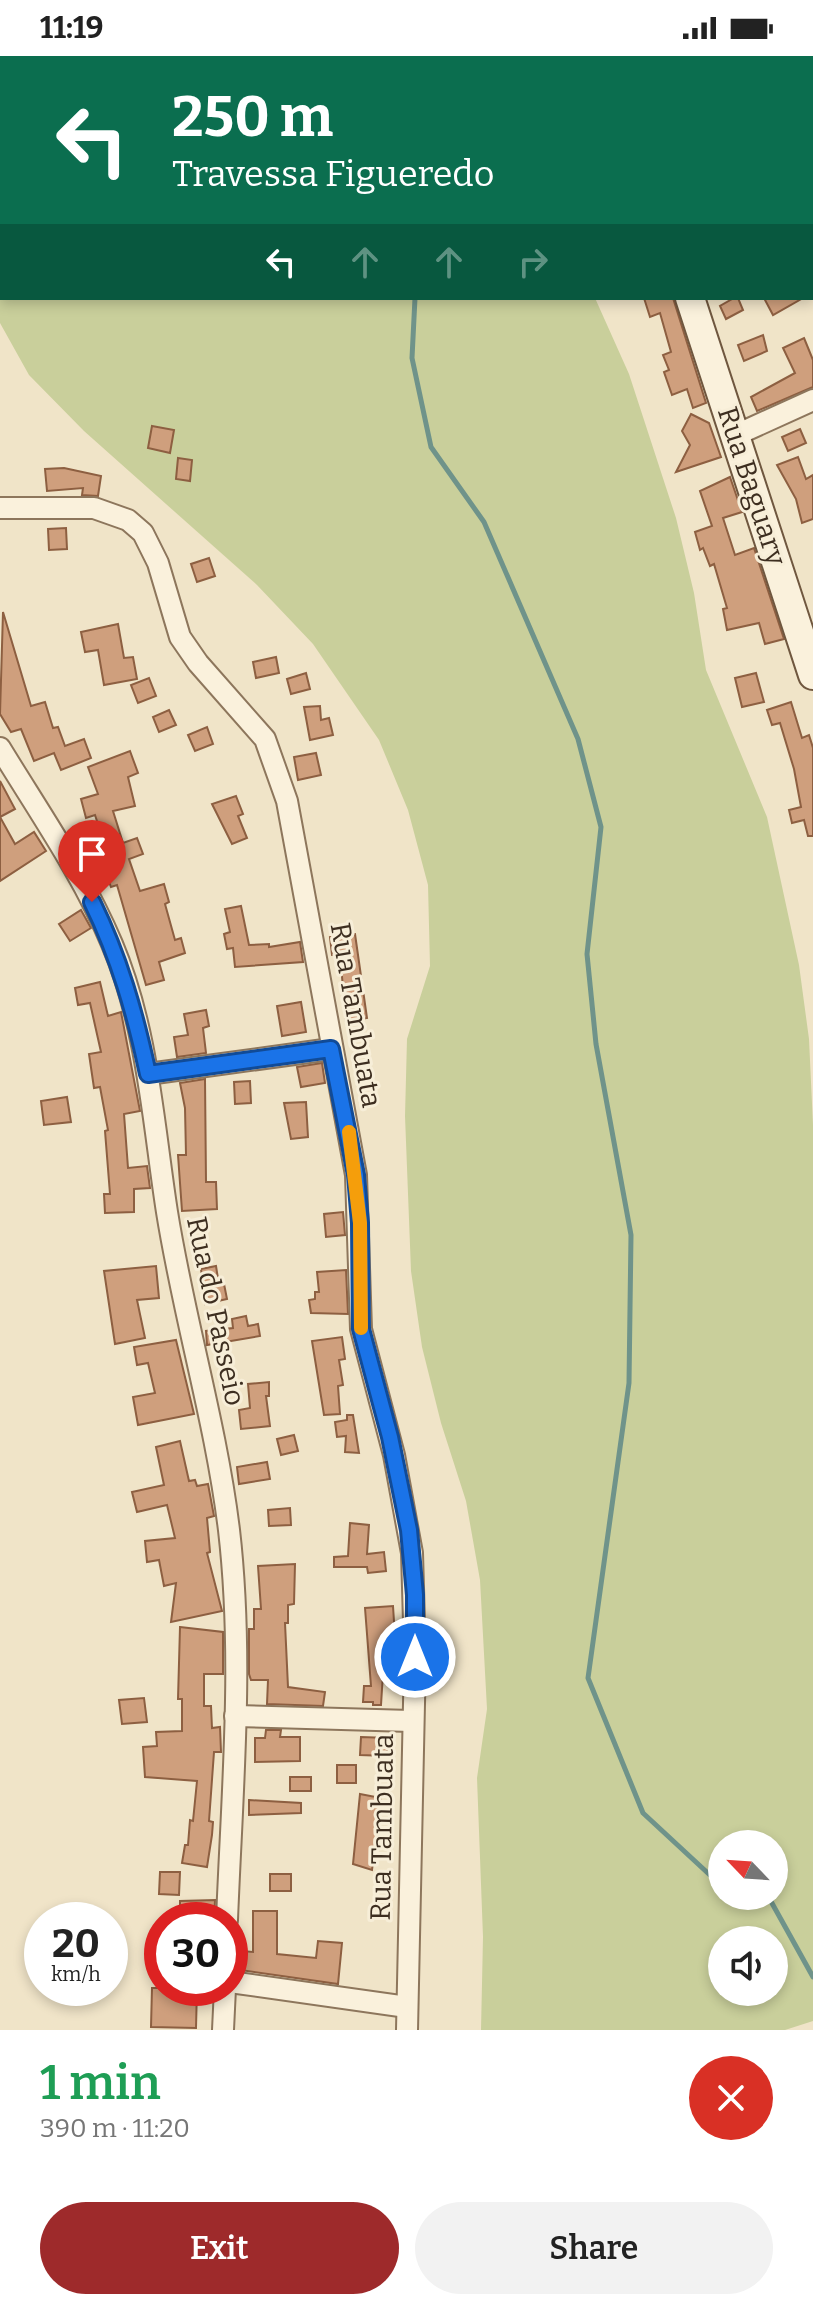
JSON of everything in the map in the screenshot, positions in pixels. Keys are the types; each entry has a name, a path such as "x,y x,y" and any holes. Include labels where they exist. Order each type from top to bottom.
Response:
{"street":[{"name":"Rua Baguary","path":"691,300 812,669"},
{"path":"736,435 813,400"},
{"name":"Rua Tambuata","path":"0,508 94,508 128,520 143,533 158,563 180,637 198,663 253,723 278,769 299,852 331,1049 356,1175 360,1223 361,1329 397,1468 412,1553 415,1595 407,2030"},
{"name":"Rua do Passeio","path":"0,748 81,880 113,945 134,1011 148,1074 167,1214 218,1459 229,1531 235,1716 228,1902"},
{"path":"148,1074 331,1049"},
{"path":"235,1716 411,1721"},
{"path":"248,1985 407,2007"},
{"path":"223,2030 224,2006"}],"green space":[{"path":"0,300 596,300 629,374 676,518 694,593 706,670 767,817 799,965 809,1039 813,1125 813,2021 785,2030 481,2030 483,1937 477,1778 487,1709 480,1580 466,1501 441,1423 422,1347 411,1271 405,1116 407,1039 430,966 428,885 408,810 379,740 313,644 257,585 84,431 29,375 0,323"}],"building":[{"path":"645,300 674,300 706,403 693,408 687,389 672,395 664,372 669,370 663,355 671,352 660,313 650,317"},
{"path":"730,300 739,300 743,310 726,319 720,306"},
{"path":"765,300 799,300 773,315"},
{"path":"763,335 767,351 744,361 738,345"},
{"path":"804,338 813,360 813,387 757,411 751,397 795,373 783,348"},
{"path":"691,414 709,423 721,457 676,472 690,445 682,431"},
{"path":"152,426 174,430 170,453 148,448"},
{"path":"800,429 806,443 788,451 782,437"},
{"path":"798,457 806,479 813,475 813,519 802,523 796,499 777,465"},
{"path":"178,458 192,460 190,481 176,479"},
{"path":"64,468 101,476 98,496 82,495 83,488 47,491 45,469"},
{"path":"730,477 742,512 723,518 735,555 754,548 784,639 765,644 759,623 727,630 723,609 727,608 714,564 710,566 703,548 700,550 695,532 712,526 700,491"},
{"path":"66,528 67,549 49,550 48,529"},
{"path":"209,558 215,576 197,582 191,564"},
{"path":"3,612 31,706 45,702 53,728 58,727 65,746 84,739 91,758 61,770 54,753 34,761 21,729 11,732 0,714"},
{"path":"118,624 124,658 133,657 137,679 104,685 98,650 85,652 81,632"},
{"path":"276,657 279,673 256,678 253,662"},
{"path":"306,673 310,689 291,694 287,679"},
{"path":"756,673 764,702 742,707 735,678"},
{"path":"149,678 156,696 138,703 131,685"},
{"path":"791,702 802,738 809,735 813,748 813,836 808,836 804,820 792,823 789,810 801,807 794,769 780,723 772,725 767,710"},
{"path":"320,706 321,720 329,718 333,735 310,740 304,707"},
{"path":"169,710 176,725 159,732 153,717"},
{"path":"207,727 213,744 195,751 188,735"},
{"path":"130,751 138,773 128,777 135,806 113,811 123,843 137,838 143,854 129,859 140,891 164,884 169,902 165,904 175,940 181,938 185,953 159,962 164,980 146,985 117,885 111,887 98,852 106,849 95,815 86,818 81,799 98,794 88,767"},
{"path":"316,753 321,775 298,780 294,757"},
{"path":"0,781 15,809 0,817"},
{"path":"236,796 243,814 238,816 247,838 232,844 212,804"},
{"path":"0,817 15,844 34,832 46,851 0,881"},
{"path":"241,906 249,945 269,944 269,947 300,942 303,962 235,967 233,948 227,949 224,934 230,932 225,909"},
{"path":"81,910 91,928 70,941 59,924"},
{"path":"355,934 367,1018 346,1022 340,954 332,955 330,937"},
{"path":"100,982 108,1016 121,1012 140,1111 124,1114 128,1168 147,1166 150,1188 134,1189 134,1212 105,1213 104,1194 110,1194 105,1131 108,1130 100,1087 94,1088 89,1054 101,1052 90,1003 78,1005 75,988"},
{"path":"301,1002 306,1032 282,1036 277,1006"},
{"path":"206,1010 209,1026 203,1028 206,1053 177,1057 174,1037 188,1035 184,1014"},
{"path":"322,1063 325,1083 301,1087 297,1067"},
{"path":"205,1079 206,1182 216,1182 217,1209 182,1211 178,1155 186,1155 185,1108 180,1083"},
{"path":"250,1081 251,1103 235,1104 234,1082"},
{"path":"67,1097 71,1122 44,1125 41,1101"},
{"path":"306,1102 308,1137 291,1139 284,1103"},
{"path":"343,1212 345,1235 326,1237 324,1214"},
{"path":"156,1266 159,1298 137,1300 145,1338 115,1344 104,1271"},
{"path":"216,1266 219,1285 224,1284 227,1299 205,1304 201,1269"},
{"path":"346,1270 348,1314 311,1313 309,1300 315,1299 315,1292 319,1292 317,1272"},
{"path":"246,1316 248,1326 258,1324 260,1336 207,1345 206,1331 233,1328 232,1319"},
{"path":"342,1337 345,1359 339,1360 343,1385 338,1386 340,1414 324,1415 312,1341"},
{"path":"176,1340 194,1414 138,1425 133,1397 155,1393 148,1363 137,1365 134,1347"},
{"path":"269,1382 269,1396 266,1396 270,1426 241,1429 239,1410 250,1408 248,1384"},
{"path":"347,1415 353,1415 359,1453 345,1452 346,1436 337,1437 335,1422 347,1420"},
{"path":"294,1435 298,1451 281,1455 277,1439"},
{"path":"180,1441 189,1481 195,1480 197,1486 208,1484 214,1516 207,1518 210,1552 207,1553 222,1611 171,1622 176,1583 164,1586 159,1560 147,1562 145,1541 175,1538 167,1505 137,1512 132,1492 164,1485 156,1447"},
{"path":"267,1462 270,1479 239,1484 237,1467"},
{"path":"290,1508 291,1525 269,1526 268,1510"},
{"path":"350,1523 369,1525 367,1554 384,1552 386,1571 368,1573 367,1567 334,1567 334,1557 348,1556"},
{"path":"295,1564 294,1604 288,1605 288,1623 285,1623 288,1687 325,1692 323,1706 267,1704 268,1680 251,1680 249,1674 249,1629 254,1629 254,1609 261,1609 258,1566"},
{"path":"393,1606 395,1637 400,1637 401,1654 386,1655 387,1672 383,1673 381,1705 373,1705 373,1702 363,1702 364,1686 371,1686 365,1608"},
{"path":"180,1627 223,1632 223,1674 204,1674 204,1706 211,1706 212,1728 220,1727 221,1752 214,1752 209,1821 213,1822 207,1867 182,1863 185,1845 188,1845 190,1820 193,1821 197,1781 145,1777 143,1747 157,1746 156,1732 182,1731 182,1699 178,1699"},
{"path":"144,1698 147,1722 122,1724 119,1700"},
{"path":"266,1730 281,1730 280,1737 300,1737 300,1761 255,1762 255,1738 265,1738"},
{"path":"361,1737 388,1738 387,1756 360,1755"},
{"path":"337,1765 356,1765 356,1783 337,1783"},
{"path":"290,1777 311,1777 311,1791 290,1791"},
{"path":"360,1794 381,1798 372,1870 353,1864"},
{"path":"249,1800 301,1803 301,1813 249,1815"},
{"path":"160,1872 180,1872 179,1895 159,1894"},
{"path":"270,1874 291,1874 291,1891 270,1891"},
{"path":"215,1900 215,1902 180,1901"},
{"path":"253,1911 277,1911 277,1954 316,1958 318,1941 342,1943 338,1984 248,1971 248,1952 253,1952"},
{"path":"152,2006 197,2006 196,2028 151,2027"}],"waterway":[{"path":"415,300 412,358 431,447 484,522 578,739 601,827 587,954 596,1044 631,1235 629,1383 588,1678 643,1813 708,1873"},
{"path":"776,1910 813,1977"}],"slow traffic":[{"path":"349,1132 360,1223 361,1328"}],"route":[{"path":"92,902 113,945 134,1011 148,1074 331,1049 356,1175 360,1223 361,1329 390,1437 409,1530 415,1595 415,1657"}]}
